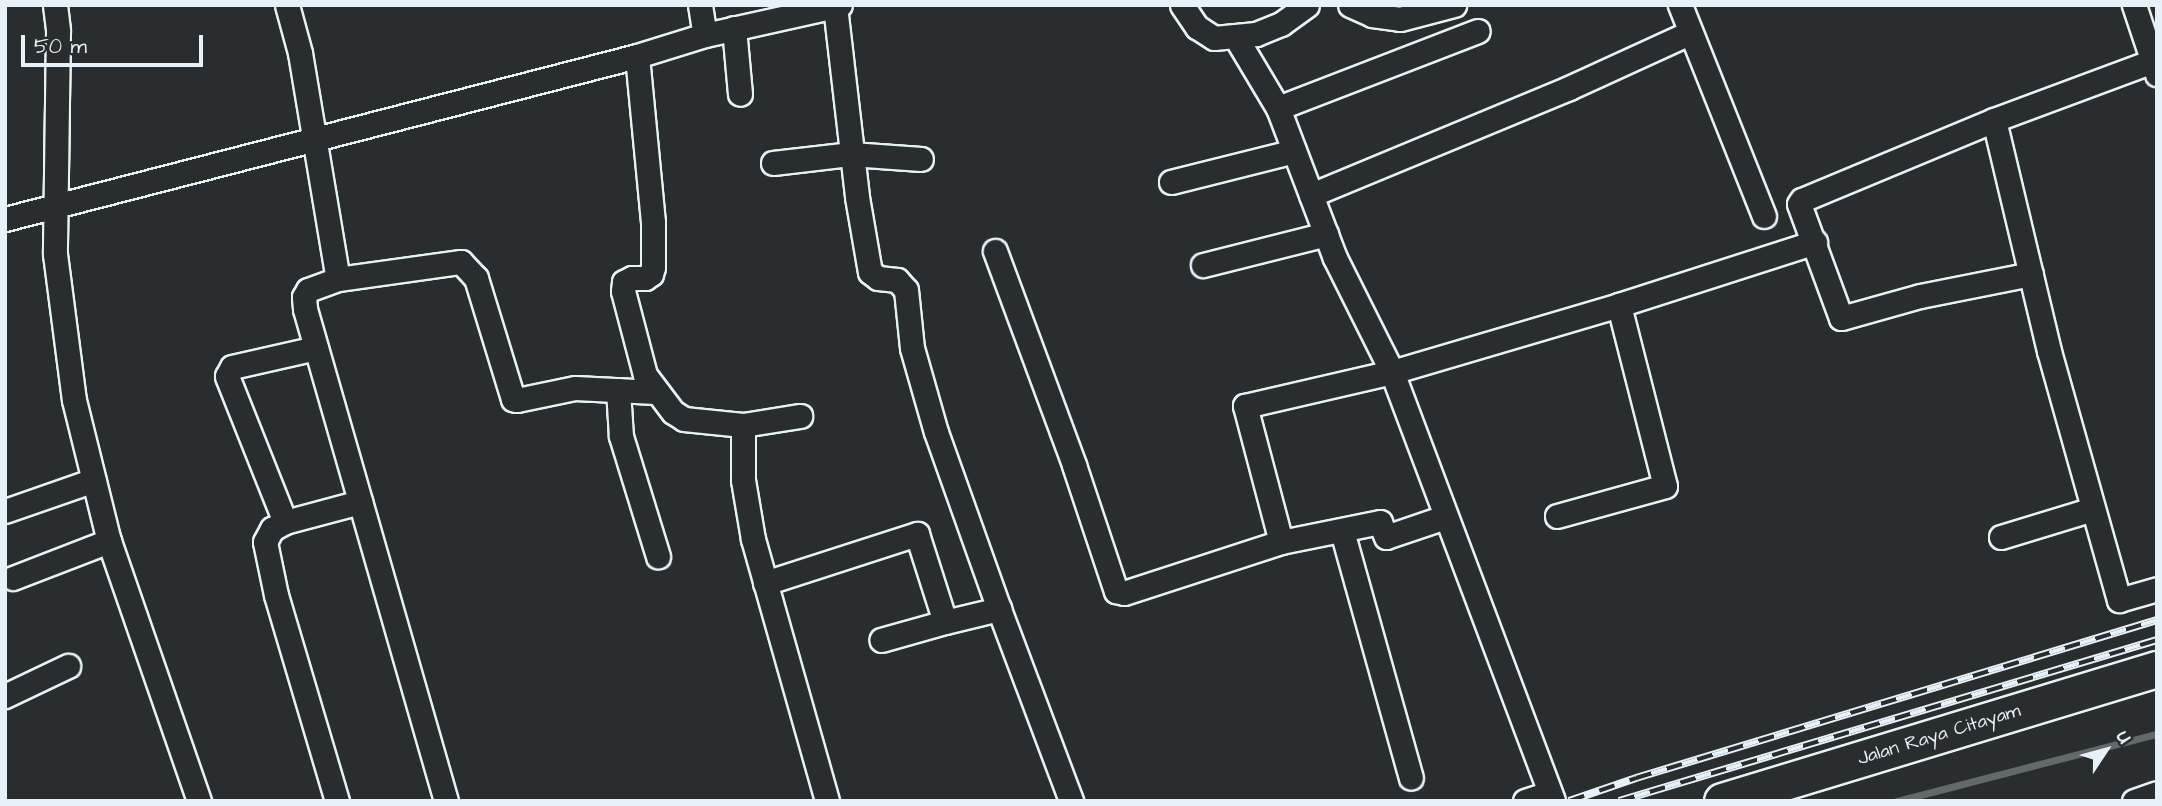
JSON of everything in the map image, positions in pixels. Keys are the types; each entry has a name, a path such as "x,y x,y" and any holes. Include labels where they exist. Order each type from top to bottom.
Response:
{"main road":[{"name":"Jalan Raya Citayam","path":"1722,801 2157,669"}],"street":[{"path":"55,5 58,31 55,254 59,302 74,400 109,541 200,801"},
{"path":"287,5 300,53 338,279"},
{"path":"700,5 705,35"},
{"path":"1182,5 1197,27 1214,38 1256,34 1281,24 1307,5"},
{"path":"1350,5 1372,15 1400,19 1454,5"},
{"path":"1680,5 1764,216"},
{"path":"2031,274 1920,296 1841,318 1815,242 1800,210 1802,200 1994,120 2155,68 2134,5"},
{"path":"5,219 56,204 130,189 313,138 637,56 705,35 837,6 851,154 870,272 878,278 897,281 906,290 912,348 933,420 999,609 1071,801"},
{"path":"734,28 740,94"},
{"path":"1278,108 1478,31"},
{"path":"1311,195 1579,83 1689,33"},
{"path":"1235,36 1278,108 1326,234 1392,372 1551,797 1525,801"},
{"path":"637,56 653,222 653,267 651,274 645,278 632,278 624,282 623,290 645,375 655,392 673,412 684,419 743,425 800,416"},
{"path":"1994,120 2031,274 2119,600 2157,589"},
{"path":"1171,182 1294,151"},
{"path":"773,163 851,154 921,159"},
{"path":"1203,265 1326,234"},
{"path":"1280,542 1245,406 1392,372 1619,305 1815,242"},
{"path":"995,251 1074,465 1116,591 1124,593 1280,542 1380,522 1385,537 1445,517"},
{"path":"446,801 316,348 304,297 308,290 338,279 461,262 476,278 513,398 517,400 575,388 655,392"},
{"path":"1557,516 1665,486 1619,305"},
{"path":"285,522 227,376 232,367 316,348"},
{"path":"618,390 621,436 659,556"},
{"path":"743,425 743,480 765,583 827,801"},
{"path":"5,510 93,480"},
{"path":"337,801 265,553 267,536 285,522 360,502"},
{"path":"2001,537 2093,509"},
{"path":"1342,531 1411,778"},
{"path":"765,583 917,534 945,622"},
{"path":"13,578 109,541"},
{"path":"881,640 999,609"},
{"path":"5,696 68,666"},
{"path":"2134,801 2157,793"}],"waterway":[{"path":"1897,801 2157,734"}],"railway":[{"path":"1569,801 1636,778 2157,620"},
{"path":"1619,801 2157,640"}]}
